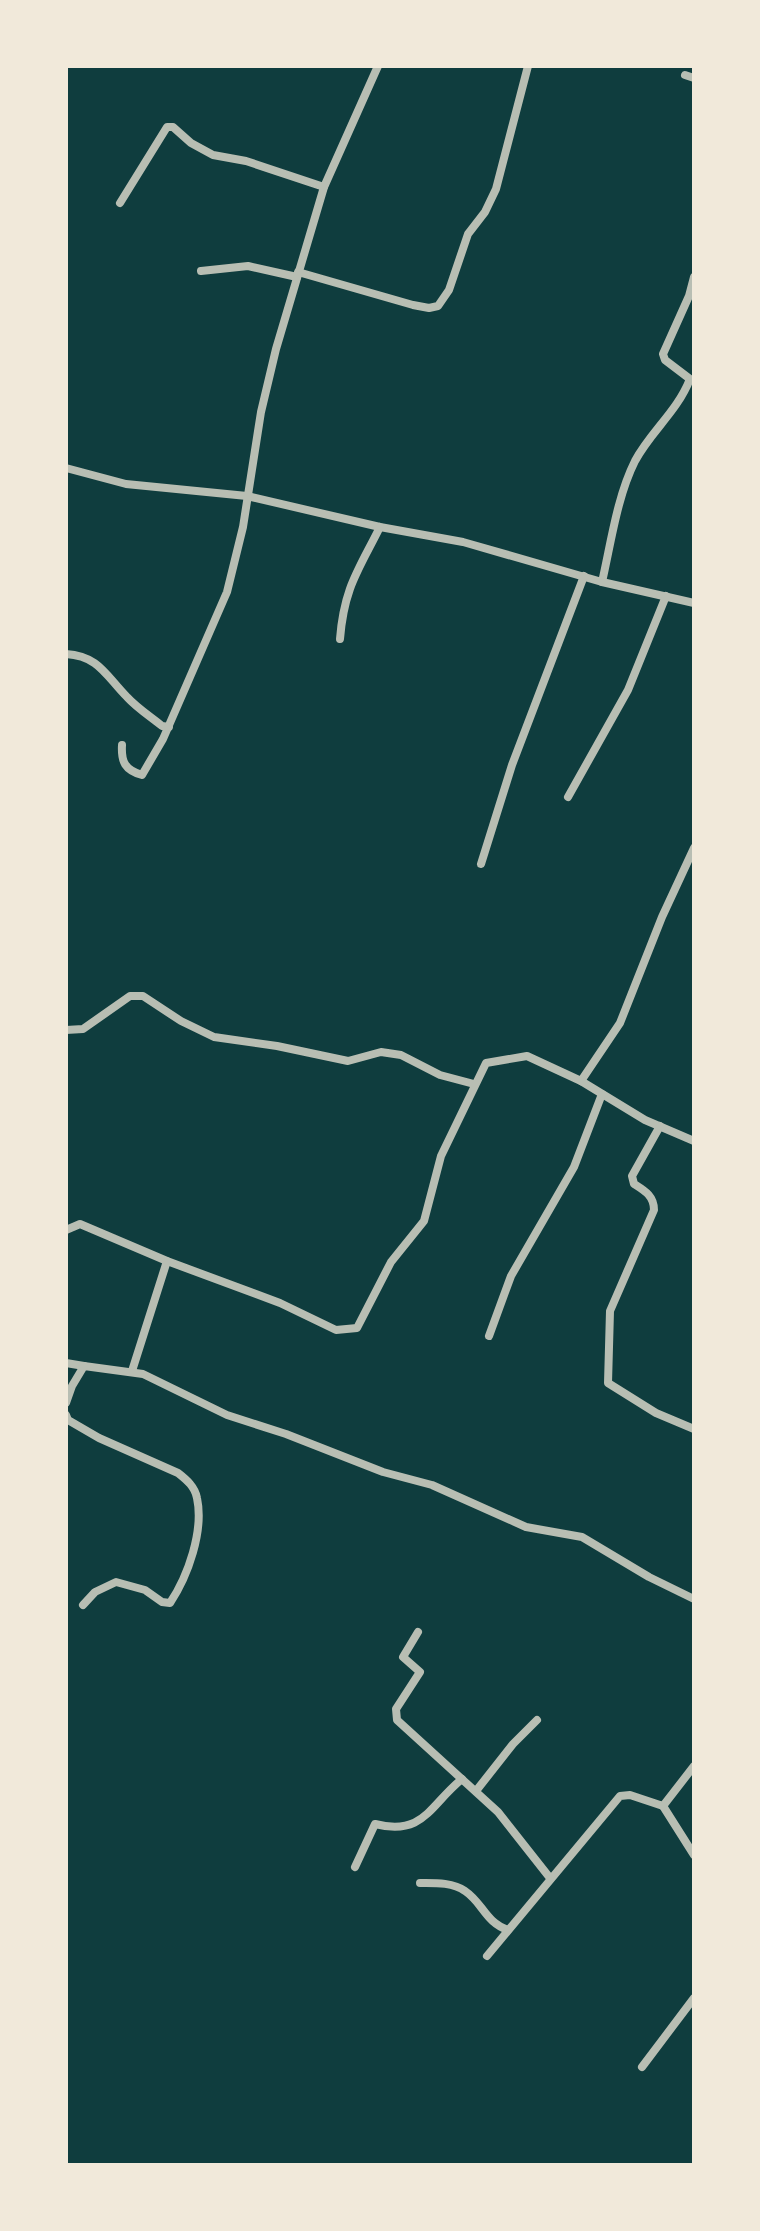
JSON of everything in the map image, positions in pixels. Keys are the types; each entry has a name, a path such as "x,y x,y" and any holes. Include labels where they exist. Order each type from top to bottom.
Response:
{"street":[{"path":"122,745 121,760 130,771 142,775 169,727 227,592 241,538 261,412 297,275 324,187 378,66"},
{"path":"201,271 248,266 297,275 413,305 438,306 449,290 468,234 485,212 496,189 528,66"},
{"path":"120,203 167,127 173,127 191,143 213,155 260,165 324,187"},
{"path":"602,582 631,472 646,443 672,412 690,379 665,360 663,354 692,297 694,277"},
{"path":"66,468 126,484 247,496 380,527 463,542 602,582 694,603"},
{"path":"340,639 343,608 352,580 380,527"},
{"path":"481,864 512,765 584,576"},
{"path":"568,797 628,690 666,596"},
{"path":"66,654 93,660 129,700 162,726 169,727"},
{"path":"581,1081 620,1023 662,917 694,848"},
{"path":"66,1030 83,1029 130,996 143,996 181,1021 214,1037 348,1061 381,1052 401,1055 440,1075 474,1084"},
{"path":"66,1230 80,1224 167,1261 280,1303 336,1330 357,1328 391,1262 424,1221 441,1156 486,1063 527,1056 694,1141"},
{"path":"489,1336 511,1276 574,1167 602,1094"},
{"path":"660,1126 632,1176 634,1184 654,1202 654,1210 610,1311 608,1383 656,1413 694,1429"},
{"path":"132,1371 167,1261"},
{"path":"66,1363 132,1371 227,1415 286,1434 383,1472 432,1485 526,1527 582,1537 649,1577 694,1599"},
{"path":"66,1403 84,1366"},
{"path":"66,1415 68,1420 99,1438 178,1473 189,1482 197,1497 195,1544 170,1603 162,1602 145,1590 116,1582 95,1592 83,1605"},
{"path":"418,1632 403,1657 420,1672 396,1709 400,1726 452,1768 498,1812 550,1878"},
{"path":"476,1791 513,1744 537,1720"},
{"path":"663,1806 694,1766"},
{"path":"355,1867 375,1824 391,1828 420,1822 438,1800 462,1779"},
{"path":"487,1956 620,1796 630,1795 663,1806 694,1855"},
{"path":"420,1883 464,1890 495,1926 508,1930"},
{"path":"642,2067 694,1998"}]}
